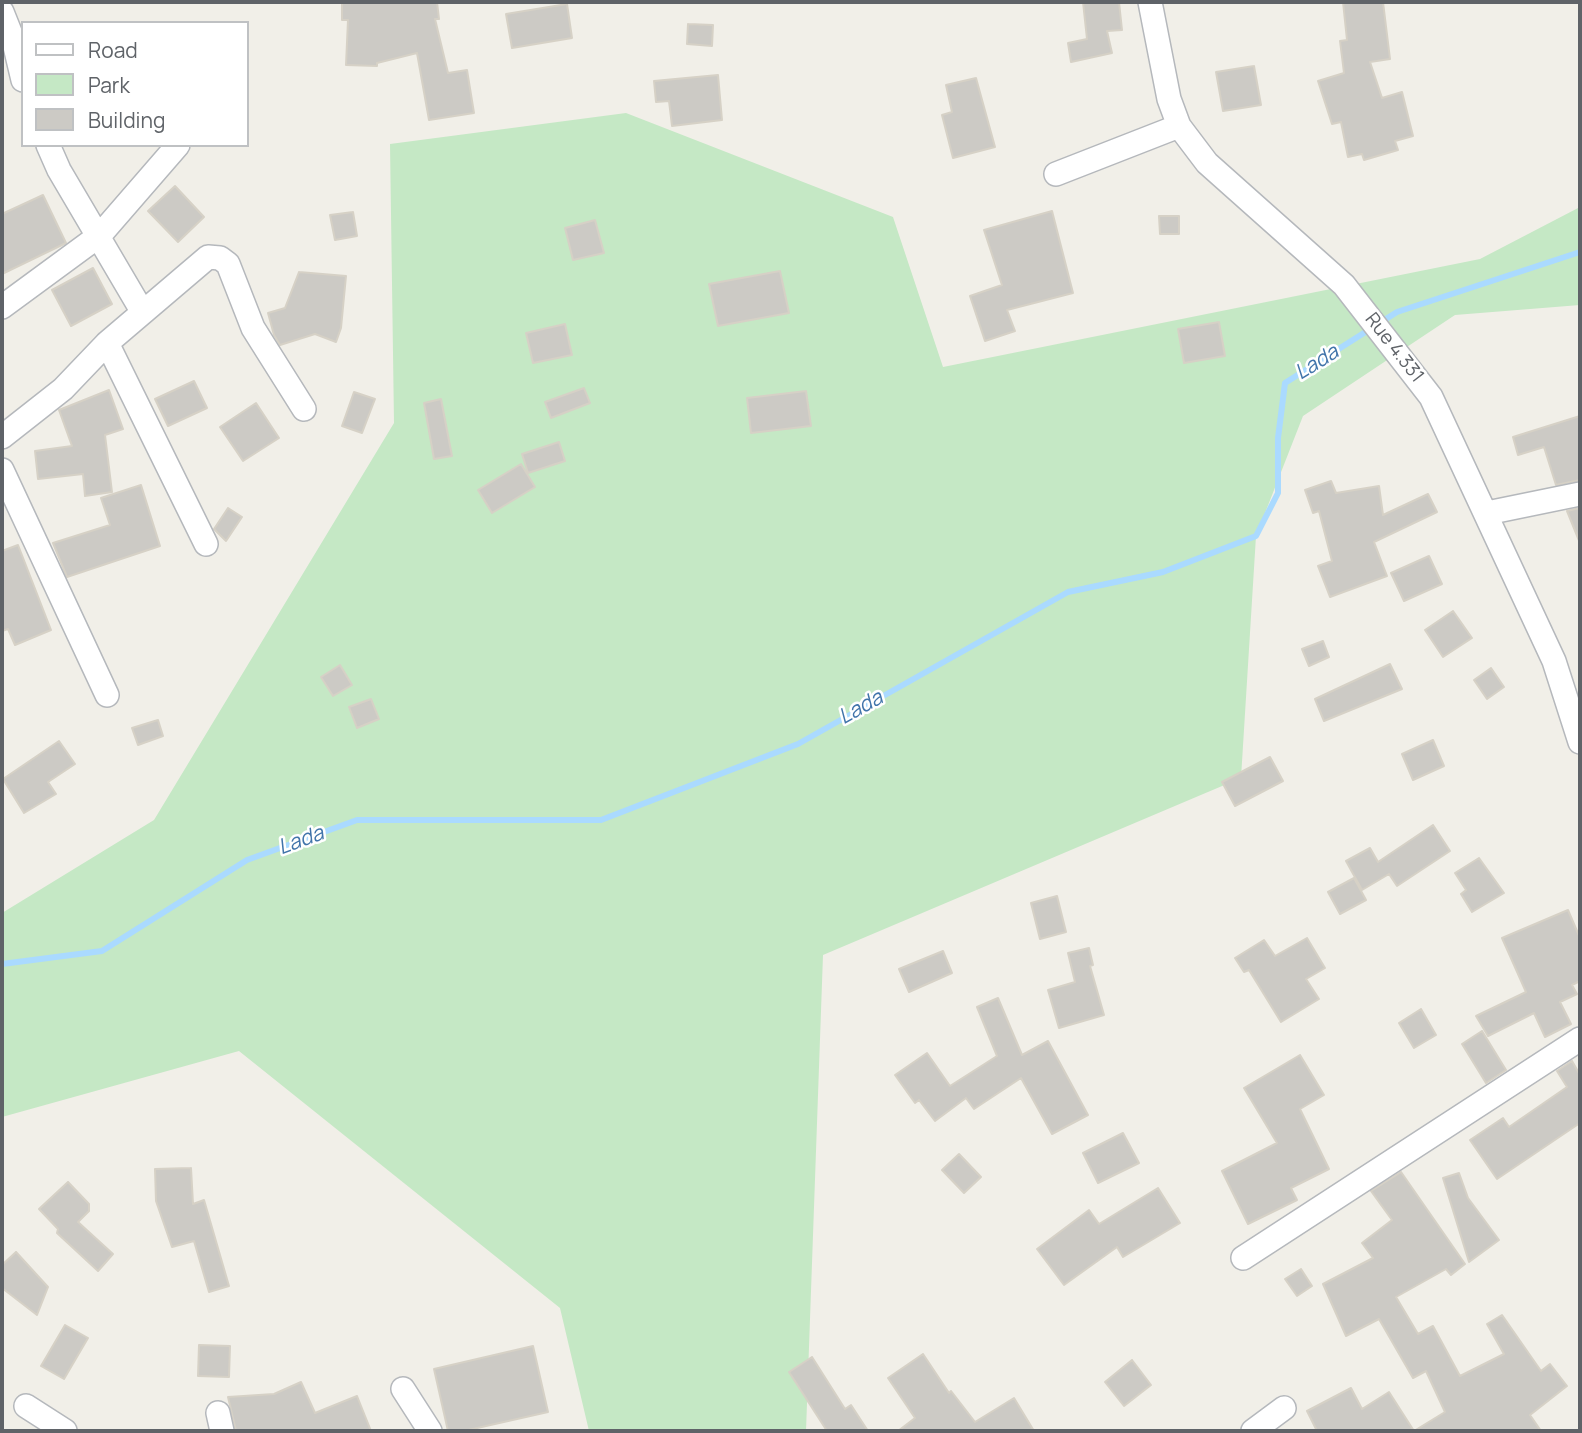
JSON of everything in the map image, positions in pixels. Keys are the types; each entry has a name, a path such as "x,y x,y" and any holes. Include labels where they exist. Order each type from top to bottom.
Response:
{"street":[{"name":"Rue 4.331","path":"1153,2 1169,99 1179,125 1206,163 1343,285 1389,340 1431,397 1554,661 1580,742"},
{"path":"2,12 15,42 21,70"},
{"path":"1056,174 1179,125"},
{"path":"49,147 59,170 100,235 142,312"},
{"path":"2,307 100,235 176,147"},
{"path":"2,437 63,389 107,343 208,257 220,258 228,264 253,328 304,409"},
{"path":"107,343 206,544"},
{"path":"2,470 107,695"},
{"path":"1487,513 1580,494"},
{"path":"1242,1258 1580,1040"},
{"path":"403,1389 430,1431"},
{"path":"26,1406 65,1431"},
{"path":"1253,1431 1284,1408"}],"green space":[{"path":"626,113 893,217 943,367 1480,259 1580,207 1580,305 1455,315 1303,416 1256,536 1241,778 823,955 806,1431 589,1431 560,1308 239,1051 2,1117 2,913 154,820 394,423 390,144"}],"building":[{"path":"437,2 439,19 435,19 448,73 467,70 474,113 429,120 417,53 377,63 377,66 346,65 348,20 342,20 342,3"},
{"path":"1083,2 1119,2 1122,30 1107,31 1112,53 1071,62 1068,43 1087,39"},
{"path":"1343,2 1383,2 1390,59 1370,62 1382,98 1402,92 1413,136 1395,141 1398,150 1364,160 1362,154 1348,157 1341,122 1332,124 1318,81 1344,73 1340,41 1347,40"},
{"path":"567,4 572,38 512,48 506,14"},
{"path":"688,24 713,25 712,46 687,44"},
{"path":"1254,66 1261,105 1223,111 1216,72"},
{"path":"718,75 722,120 672,126 669,101 656,102 654,81"},
{"path":"976,78 995,147 953,158 942,115 952,112 946,85"},
{"path":"175,186 204,217 178,242 148,211"},
{"path":"43,195 66,243 2,274 2,214"},
{"path":"1052,211 1073,293 1007,310 1015,331 985,341 970,296 1002,285 984,230"},
{"path":"353,212 357,236 335,240 330,215"},
{"path":"1159,216 1179,216 1179,234 1160,234"},
{"path":"595,220 604,253 573,260 565,228"},
{"path":"93,268 112,304 71,326 52,290"},
{"path":"780,271 789,313 718,326 709,284"},
{"path":"299,272 346,276 341,328 336,342 315,334 280,345 274,335 268,313 285,308"},
{"path":"1219,322 1225,356 1184,363 1178,329"},
{"path":"565,324 572,355 533,363 526,333"},
{"path":"194,381 207,408 168,426 155,399"},
{"path":"584,388 590,403 551,418 545,402"},
{"path":"109,390 123,429 105,435 112,492 85,496 83,474 38,479 35,451 72,446 59,410"},
{"path":"806,391 811,426 751,433 747,398"},
{"path":"354,392 375,399 362,433 342,426"},
{"path":"441,399 452,456 434,459 424,403"},
{"path":"256,403 279,438 243,461 220,427"},
{"path":"1580,416 1580,480 1556,485 1544,447 1518,455 1513,437"},
{"path":"559,442 565,461 528,473 522,454"},
{"path":"521,464 535,487 492,513 478,490"},
{"path":"1331,481 1336,493 1379,486 1383,515 1428,494 1437,512 1374,542 1387,576 1330,597 1318,566 1332,561 1319,511 1313,513 1305,490"},
{"path":"141,485 160,546 67,577 53,543 110,525 101,498"},
{"path":"228,508 242,517 226,541 214,529"},
{"path":"1580,508 1580,543 1567,511"},
{"path":"18,545 51,630 15,645 8,629 2,631 2,551"},
{"path":"1429,556 1442,584 1404,601 1391,573"},
{"path":"1453,611 1472,638 1443,657 1425,630"},
{"path":"1323,641 1329,657 1309,666 1302,649"},
{"path":"1390,664 1402,689 1324,721 1315,699"},
{"path":"340,665 352,685 333,696 321,677"},
{"path":"1491,668 1504,687 1487,699 1474,680"},
{"path":"371,699 379,719 357,728 349,707"},
{"path":"158,720 163,736 138,745 132,728"},
{"path":"1433,740 1444,766 1413,780 1402,754"},
{"path":"59,741 75,764 48,782 56,794 24,813 3,779"},
{"path":"1270,757 1283,781 1235,806 1222,782"},
{"path":"1433,825 1450,851 1397,886 1389,874 1362,890 1346,861 1370,848 1378,862"},
{"path":"1479,858 1504,893 1472,912 1461,894 1466,890 1455,873"},
{"path":"1354,878 1366,900 1340,914 1328,892"},
{"path":"1057,896 1066,932 1040,939 1031,903"},
{"path":"1568,910 1580,938 1580,981 1572,985 1577,994 1560,1002 1571,1024 1545,1037 1534,1013 1488,1036 1476,1016 1526,992 1502,938"},
{"path":"1307,938 1325,968 1306,979 1319,999 1281,1022 1249,970 1244,972 1235,958 1264,940 1275,956"},
{"path":"1089,948 1093,965 1090,966 1104,1015 1059,1028 1048,990 1075,982 1068,953"},
{"path":"943,951 952,973 909,992 899,969"},
{"path":"998,998 1022,1055 1048,1041 1088,1115 1052,1134 1021,1078 974,1109 966,1098 935,1121 919,1100 915,1103 895,1075 927,1053 950,1086 997,1056 977,1007"},
{"path":"1421,1009 1436,1035 1414,1048 1399,1023"},
{"path":"1482,1031 1506,1070 1486,1083 1462,1044"},
{"path":"1300,1055 1324,1095 1300,1109 1329,1169 1291,1188 1297,1200 1248,1224 1222,1171 1277,1143 1244,1088"},
{"path":"1572,1061 1580,1075 1580,1123 1497,1179 1470,1140 1503,1118 1509,1127 1567,1087 1557,1071"},
{"path":"1123,1133 1139,1163 1098,1183 1083,1153"},
{"path":"959,1154 981,1177 964,1193 942,1170"},
{"path":"191,1168 193,1204 204,1200 229,1286 209,1292 194,1241 172,1247 156,1201 155,1169"},
{"path":"1401,1172 1465,1264 1451,1275 1446,1269 1396,1297 1418,1334 1433,1326 1460,1376 1504,1354 1487,1324 1502,1315 1541,1371 1550,1364 1567,1386 1530,1415 1541,1431 1414,1431 1445,1412 1426,1371 1413,1378 1379,1319 1346,1336 1323,1284 1373,1258 1362,1243 1392,1220 1371,1191"},
{"path":"1459,1173 1468,1198 1499,1240 1469,1262 1443,1178"},
{"path":"68,1182 89,1204 89,1211 78,1222 113,1254 98,1271 57,1233 58,1229 39,1209"},
{"path":"1158,1188 1180,1223 1123,1257 1117,1247 1064,1285 1037,1249 1089,1210 1099,1224"},
{"path":"16,1252 48,1287 37,1315 2,1288 2,1265"},
{"path":"1301,1269 1312,1286 1297,1296 1285,1279"},
{"path":"65,1325 88,1338 64,1379 41,1366"},
{"path":"199,1345 230,1346 229,1377 198,1376"},
{"path":"533,1346 548,1412 464,1431 448,1431 434,1369"},
{"path":"923,1354 949,1393 951,1391 975,1422 1014,1398 1034,1431 898,1431 915,1418 888,1378"},
{"path":"812,1357 845,1409 851,1405 868,1431 827,1431 789,1372"},
{"path":"1132,1360 1151,1385 1124,1406 1105,1382"},
{"path":"301,1382 315,1413 357,1396 371,1431 236,1431 228,1397 274,1394"},
{"path":"1351,1388 1362,1409 1389,1392 1414,1431 1317,1431 1307,1411"}],"waterway":[{"name":"Lada","path":"2,964 102,951 247,860 357,820 601,820 798,744 1068,592 1163,572 1256,536 1278,493 1278,438 1285,383 1397,312 1580,252"}]}
